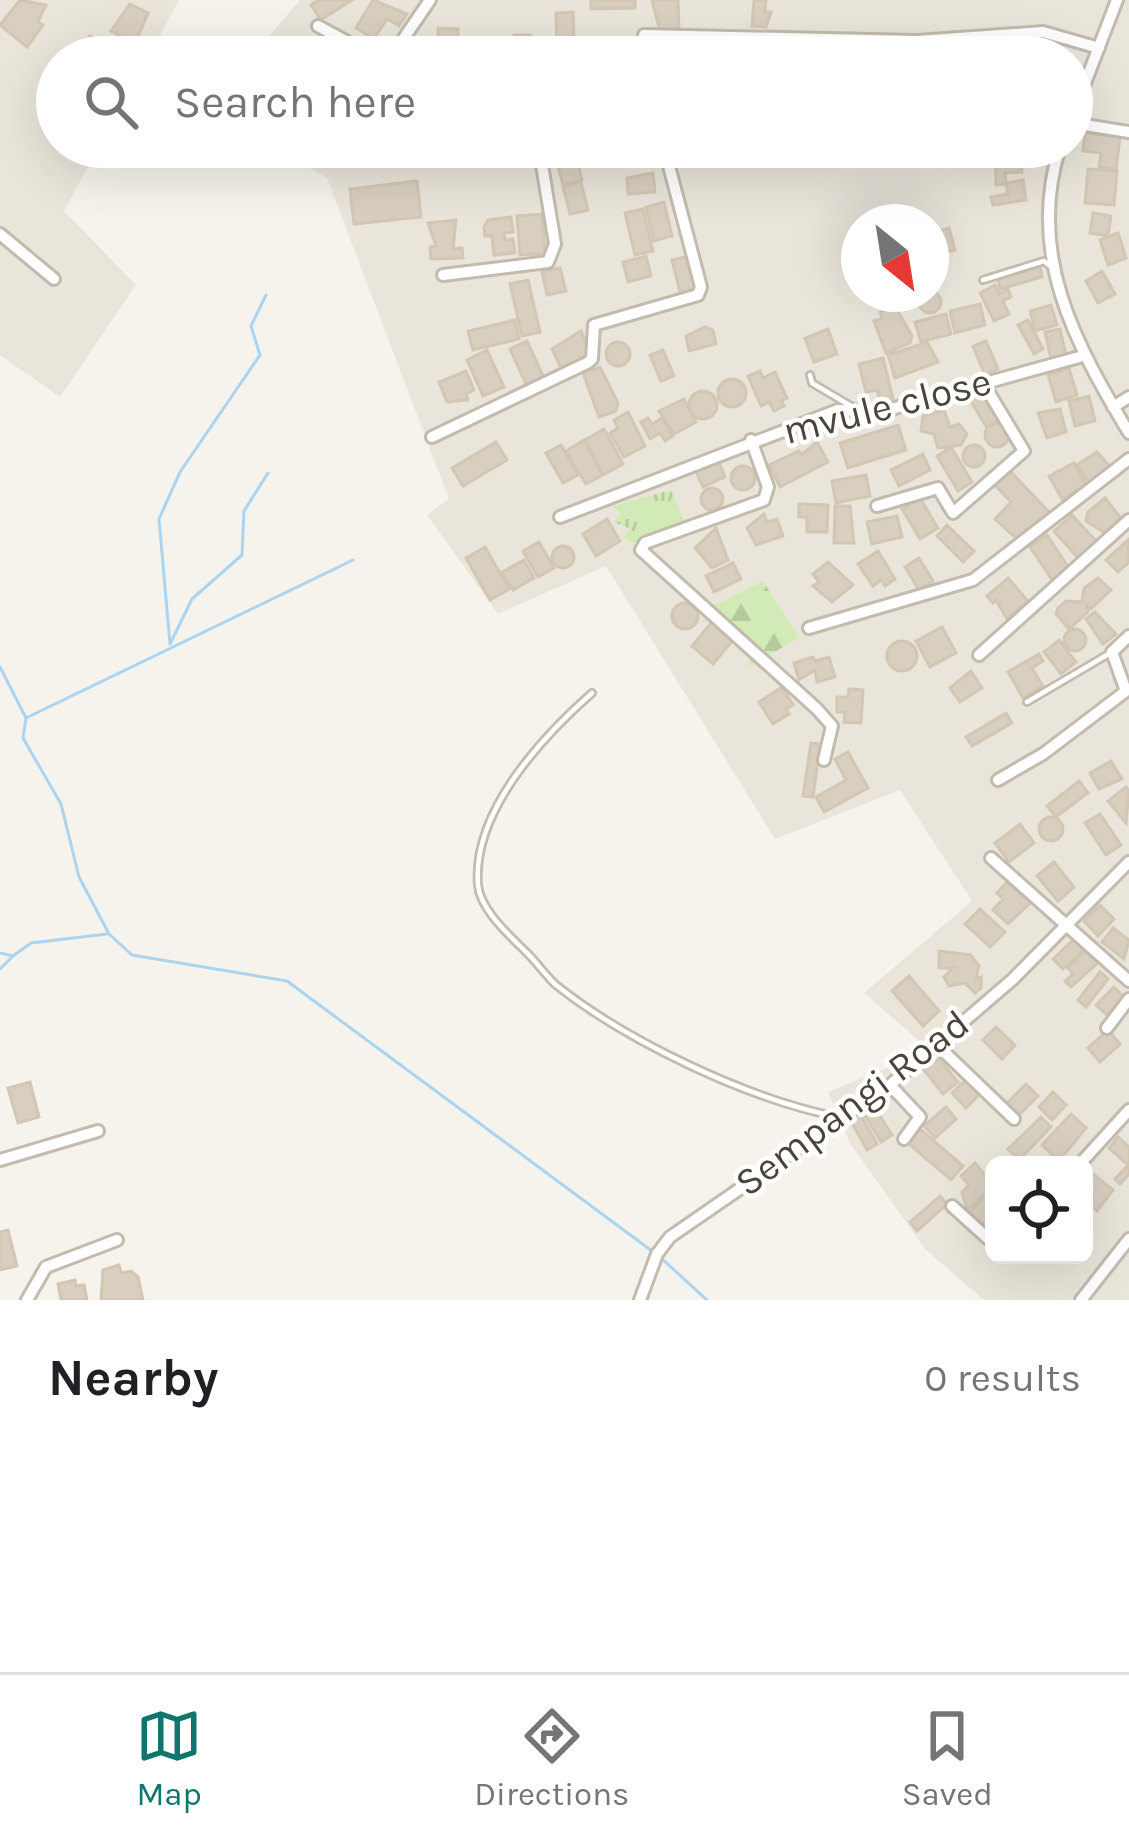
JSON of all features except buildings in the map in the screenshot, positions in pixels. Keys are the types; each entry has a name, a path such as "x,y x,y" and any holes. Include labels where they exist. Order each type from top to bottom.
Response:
{"street":[{"path":"405,36 430,0"},
{"path":"1093,64 1117,0"},
{"path":"319,26 337,36"},
{"path":"987,36 1043,32 1057,36"},
{"path":"644,36 722,36"},
{"path":"1093,46 1099,48"},
{"path":"1093,124 1129,132"},
{"path":"443,275 548,262 555,244 542,168"},
{"path":"431,437 587,363 592,359 594,325 698,296 700,287 669,168"},
{"path":"1054,168 1050,266 1083,356 1129,433"},
{"path":"0,234 54,279"},
{"name":"mvule close","path":"560,517 751,440 856,409 884,411 1083,356"},
{"path":"877,506 938,488 953,513 1024,452 983,383"},
{"path":"1113,407 1129,397"},
{"path":"751,440 768,487 764,500 645,543 641,550 832,726 824,760"},
{"path":"809,628 973,580 1129,459"},
{"path":"979,655 1129,520"},
{"path":"998,780 1043,754 1126,691 1112,652 1129,636"},
{"path":"991,859 1129,981"},
{"name":"Sempangi Road","path":"640,1300 657,1254 670,1237 890,1085 1013,979 1129,862"},
{"path":"1107,1028 1129,999"},
{"path":"937,1045 1014,1119"},
{"path":"890,1085 920,1117 904,1139"},
{"path":"1087,1156 1129,1110"},
{"path":"0,1160 98,1131"},
{"path":"952,1206 985,1236"},
{"path":"1081,1300 1129,1239"},
{"path":"27,1300 46,1267 117,1240"}],"lane":[{"path":"983,280 1044,261 1050,266"},
{"path":"810,374 812,383 856,409"},
{"path":"1027,702 1112,652"},
{"path":"592,693 556,725 508,789 479,850 478,890 505,932 555,984 750,1093 838,1117"}],"shaded area":[{"path":"0,0 179,0 159,36 36,36 36,168 88,168 64,211 136,285 60,397 0,355"},
{"path":"300,0 1129,0 1129,1300 984,1300 925,1249 850,1143 828,1092 930,1050 864,993 972,901 900,790 775,839 606,566 498,614 427,515 449,499 327,178 310,168 1093,168 1093,36 269,36"}],"green space":[{"path":"671,490 686,526 637,544 623,538 630,529 614,522 621,514 613,506"},
{"path":"763,581 799,638 748,667 750,654 707,609"}],"waterway":[{"path":"170,644 159,519 180,472 260,355 251,326 266,295"},
{"path":"171,642 192,599 242,555 244,511 268,473"},
{"path":"26,718 353,560"},
{"path":"0,667 26,718 23,738 61,804 79,877 109,934 132,955 287,981 652,1251"},
{"path":"0,953 13,956 31,943 107,934"},
{"path":"0,969 11,958"},
{"path":"660,1257 707,1300"}]}
